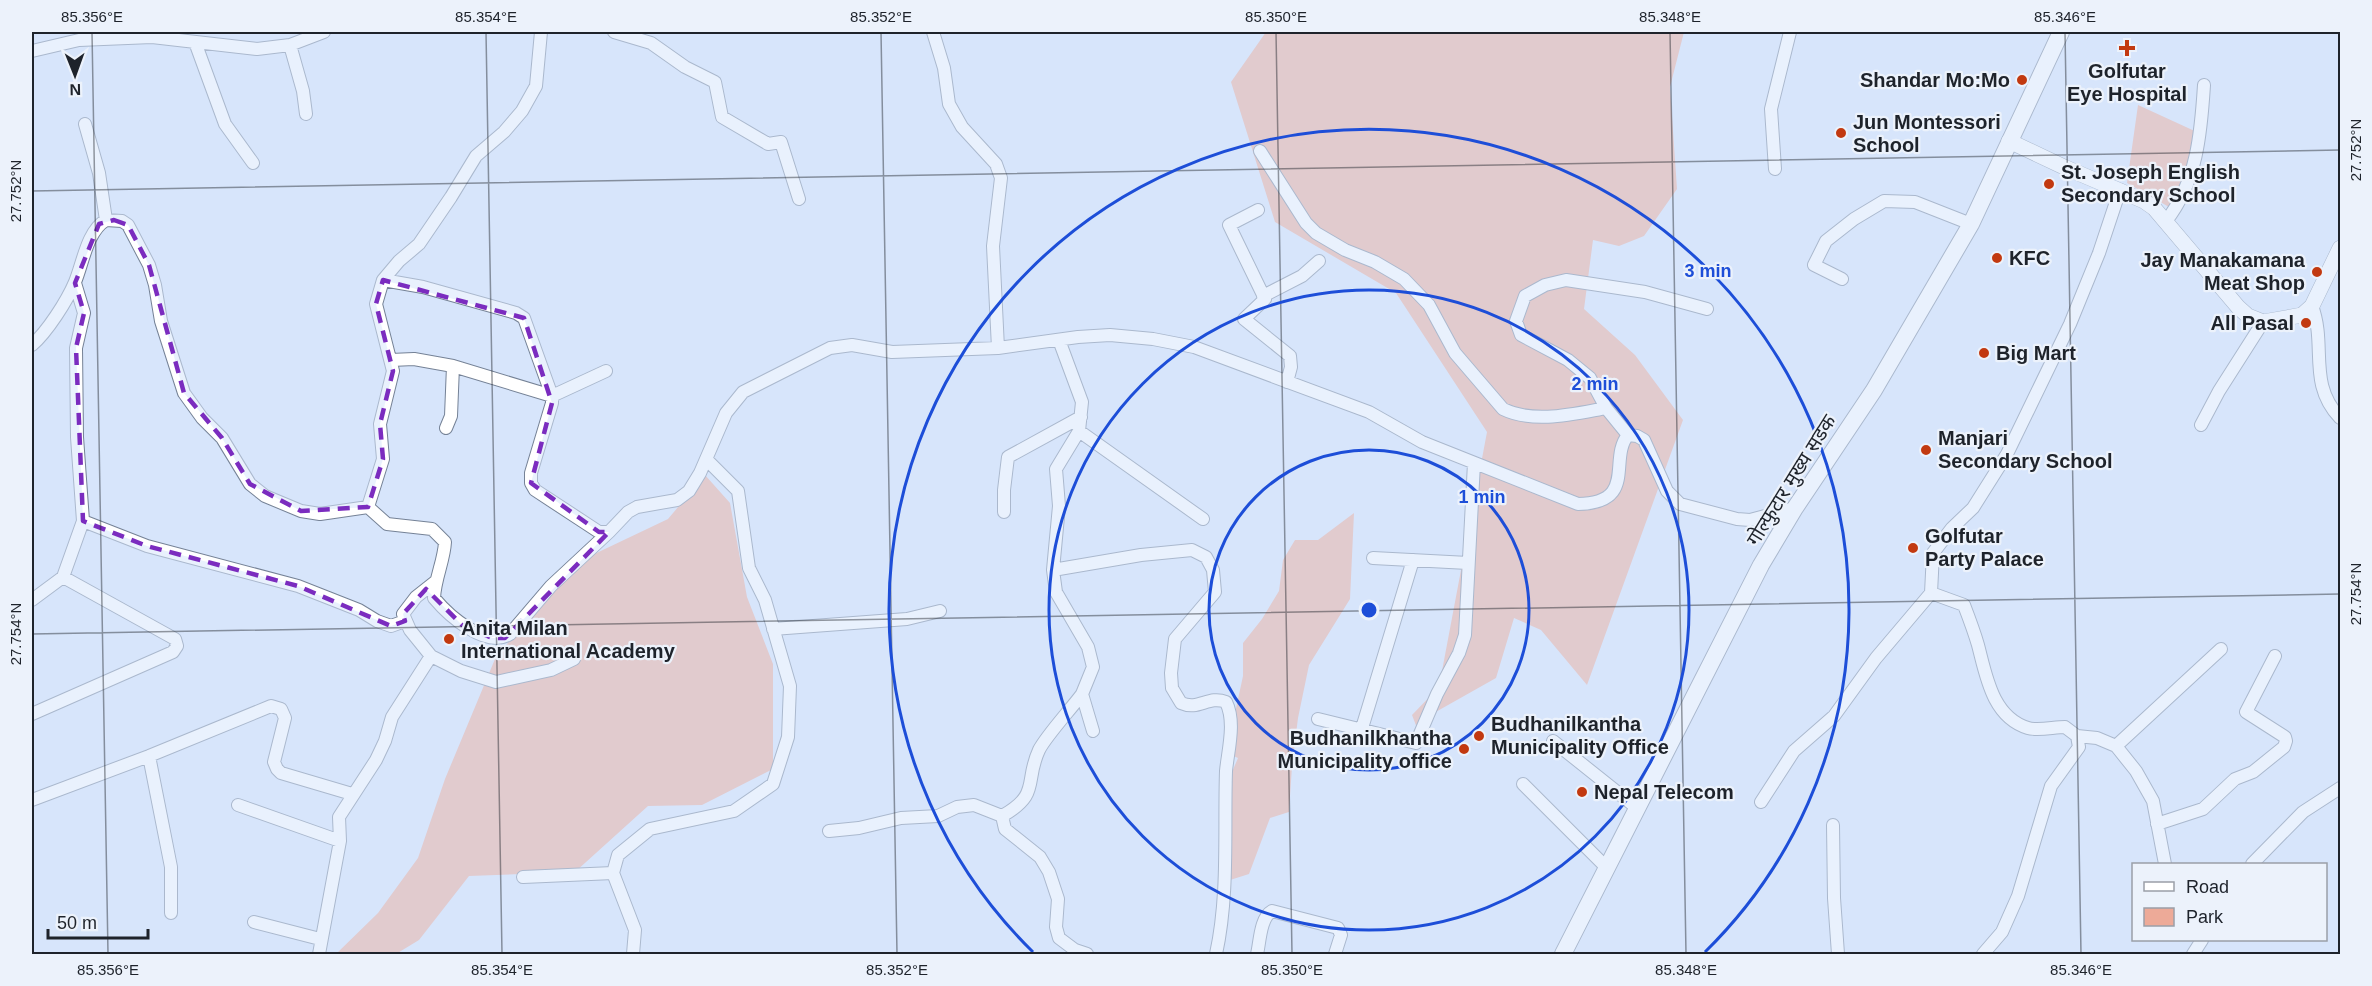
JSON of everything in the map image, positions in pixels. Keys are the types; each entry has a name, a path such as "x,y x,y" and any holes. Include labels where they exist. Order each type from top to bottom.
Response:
{"main road":[{"name":"गोल्फुटार मुख्य सडक","path":"1563,954 1761,565 1795,508 1874,390 1971,224 2061,32"}],"street":[{"path":"32,51 79,40 152,38 257,49 290,45 324,32"},
{"path":"368,507 383,459 380,424 393,371 376,304 383,280 399,261 419,244 476,156 504,132 522,111 536,86 541,32"},
{"path":"614,32 651,43 685,67 715,82 722,117 768,144 781,142 799,199"},
{"path":"933,32 944,68 949,104 962,127 996,164 1002,178 993,246 998,348"},
{"path":"1775,169 1771,109 1790,32"},
{"path":"195,42 225,124 253,163"},
{"path":"290,45 303,91 306,114"},
{"path":"2166,220 2175,210 2185,189 2197,152 2202,124 2204,85"},
{"path":"85,124 99,173 106,220"},
{"path":"2009,141 2144,201 2154,208 2238,307 2248,316 2263,322 2302,315 2312,306 2340,248"},
{"path":"1260,151 1306,223 1316,233 1404,279 1429,305 1455,353 1503,409 1512,413 1560,417 1606,408"},
{"path":"1761,802 1794,752 1834,716 1876,658 1931,592 1933,553 1952,528 1973,508 2007,454 2070,324 2099,253 2120,190"},
{"path":"1842,279 1814,265 1826,241 1854,219 1884,201 1915,202 1971,224"},
{"path":"1258,210 1229,225 1265,299 1244,319 1290,356 1291,367 1287,382"},
{"path":"32,345 50,324 75,283 94,230 106,220 122,221 128,225 149,265 161,321 184,393 202,418 222,438 250,484 265,496 301,511 320,514 368,507"},
{"path":"1263,296 1302,276 1319,261"},
{"path":"383,280 423,287 521,314 552,396 552,404 531,473 531,483 535,490 599,532 609,532"},
{"path":"1707,309 1646,292 1566,280 1545,285 1525,296 1516,321 1521,335 1568,360 1590,378 1606,408 1628,435 1644,440 1668,491 1680,504 1737,519 1750,520 1795,508"},
{"path":"32,600 63,577 83,520 77,437 76,348 84,312 75,283"},
{"path":"2312,306 2319,334 2320,384 2326,399 2340,418"},
{"path":"2201,425 2263,322"},
{"path":"368,507 387,524 432,529 445,542 444,557 435,582 434,598 445,612 462,625 492,638 505,638 552,586 627,512 638,507 677,500 689,491 726,413 743,392 830,348 852,345 892,352 998,348 1110,335 1153,339 1194,347 1369,412 1422,442 1578,504 1588,504 1608,495 1615,487 1624,441 1628,435"},
{"path":"1002,816 1022,802 1029,791 1039,750 1082,694 1094,667 1088,647 1056,592 1053,570 1059,506 1056,469 1078,431 1082,402 1059,340"},
{"path":"391,360 414,359 453,366 552,396 606,371"},
{"path":"446,428 451,416 453,366"},
{"path":"1004,512 1008,456 1081,417"},
{"path":"1078,431 1203,519"},
{"path":"633,954 635,930 613,873 618,855 650,829 734,811 773,784 788,737 790,686 765,600 749,568 738,491 706,459"},
{"path":"1318,719 1416,743 1437,694 1459,653 1465,635 1474,463"},
{"path":"83,520 147,546 298,586 391,626 405,621"},
{"path":"1053,570 1141,555 1192,550 1206,557 1214,570 1215,592 1175,639 1171,673 1172,688 1180,703 1188,706 1217,698 1226,702 1231,711 1221,927 1216,954"},
{"path":"1373,558 1468,563"},
{"path":"1362,728 1413,560"},
{"path":"32,714 173,652 177,646 175,639 63,577"},
{"path":"435,582 416,597 403,614 405,621 431,656 461,671 496,682 551,670 574,659"},
{"path":"1931,592 1964,605 1978,645 1987,682 2000,707 2016,722 2030,729 2065,727 2077,736 2097,738 2116,746 2136,771 2153,801 2166,863"},
{"path":"773,629 907,619 940,611"},
{"path":"2116,746 2221,649"},
{"path":"319,954 340,841 339,817 376,760 386,741 392,717 431,656"},
{"path":"2157,824 2203,809 2235,779 2253,772 2284,747 2286,741 2284,737 2246,712 2276,656"},
{"path":"1082,694 1093,731"},
{"path":"32,800 149,756 271,706 281,709 285,718 274,762 277,769 352,794"},
{"path":"1983,954 2002,932 2018,896 2051,786 2079,747 2077,736"},
{"path":"1553,741 1637,808"},
{"path":"149,756 171,867 171,913"},
{"path":"1523,784 1607,868"},
{"path":"2253,863 2303,812 2340,788"},
{"path":"238,805 340,841"},
{"path":"829,831 859,828 901,818 938,816 957,807 974,805 1002,816"},
{"path":"1002,816 1005,829 1040,857 1049,872 1058,899 1056,927 1059,938 1075,950 1087,954"},
{"path":"1833,825 1834,898 1838,954"},
{"path":"523,877 613,873"},
{"path":"1257,954 1264,921 1267,914 1272,911 1338,928 1341,935 1335,954"},
{"path":"254,922 320,939"}],"highlighted area":[{"path":"114,220 128,225 149,265 184,393 222,438 250,484 301,511 368,507 383,459 380,424 393,371 376,304 383,280 524,318 552,403 531,483 599,532 609,532 505,638 492,638 462,625 426,589 403,614 405,621 391,626 298,586 147,546 83,521 76,348 84,313 75,283 99,224"}],"green space":[{"path":"1266,32 1684,32 1670,87 1677,189 1644,236 1619,246 1593,240 1584,309 1635,355 1683,420 1587,685 1541,630 1514,618 1496,678 1425,718 1417,728 1412,715 1439,687 1487,432 1396,293 1275,222 1231,82"},
{"path":"2138,105 2199,133 2197,147 2169,207 2127,183"},
{"path":"705,475 730,503 747,597 773,664 773,769 702,805 648,806 575,872 469,876 419,940 396,954 336,954 378,913 418,858 445,779 495,659 519,629 586,558 668,519"},
{"path":"1354,513 1350,599 1309,665 1298,718 1289,812 1270,818 1249,874 1230,880 1229,779 1238,758 1231,755 1235,713 1243,676 1243,643 1262,619 1279,591 1283,560 1295,540 1318,540"}],"place":[{"name":"Golfutar Eye Hospital","path":"2127,48"},
{"name":"Shandar Mo:Mo","path":"2022,80"},
{"name":"Jun Montessori School","path":"1841,133"},
{"name":"St. Joseph English Secondary School","path":"2049,184"},
{"name":"KFC","path":"1997,258"},
{"name":"Jay Manakamana Meat Shop","path":"2317,272"},
{"name":"All Pasal","path":"2306,323"},
{"name":"Big Mart","path":"1984,353"},
{"name":"Manjari Secondary School","path":"1926,450"},
{"name":"Golfutar Party Palace","path":"1913,548"},
{"name":"Anita Milan International Academy","path":"449,639"},
{"name":"Budhanilkantha Municipality Office","path":"1479,736"},
{"name":"Budhanilkhantha Municipality office","path":"1464,749"},
{"name":"Nepal Telecom","path":"1582,792"}]}
